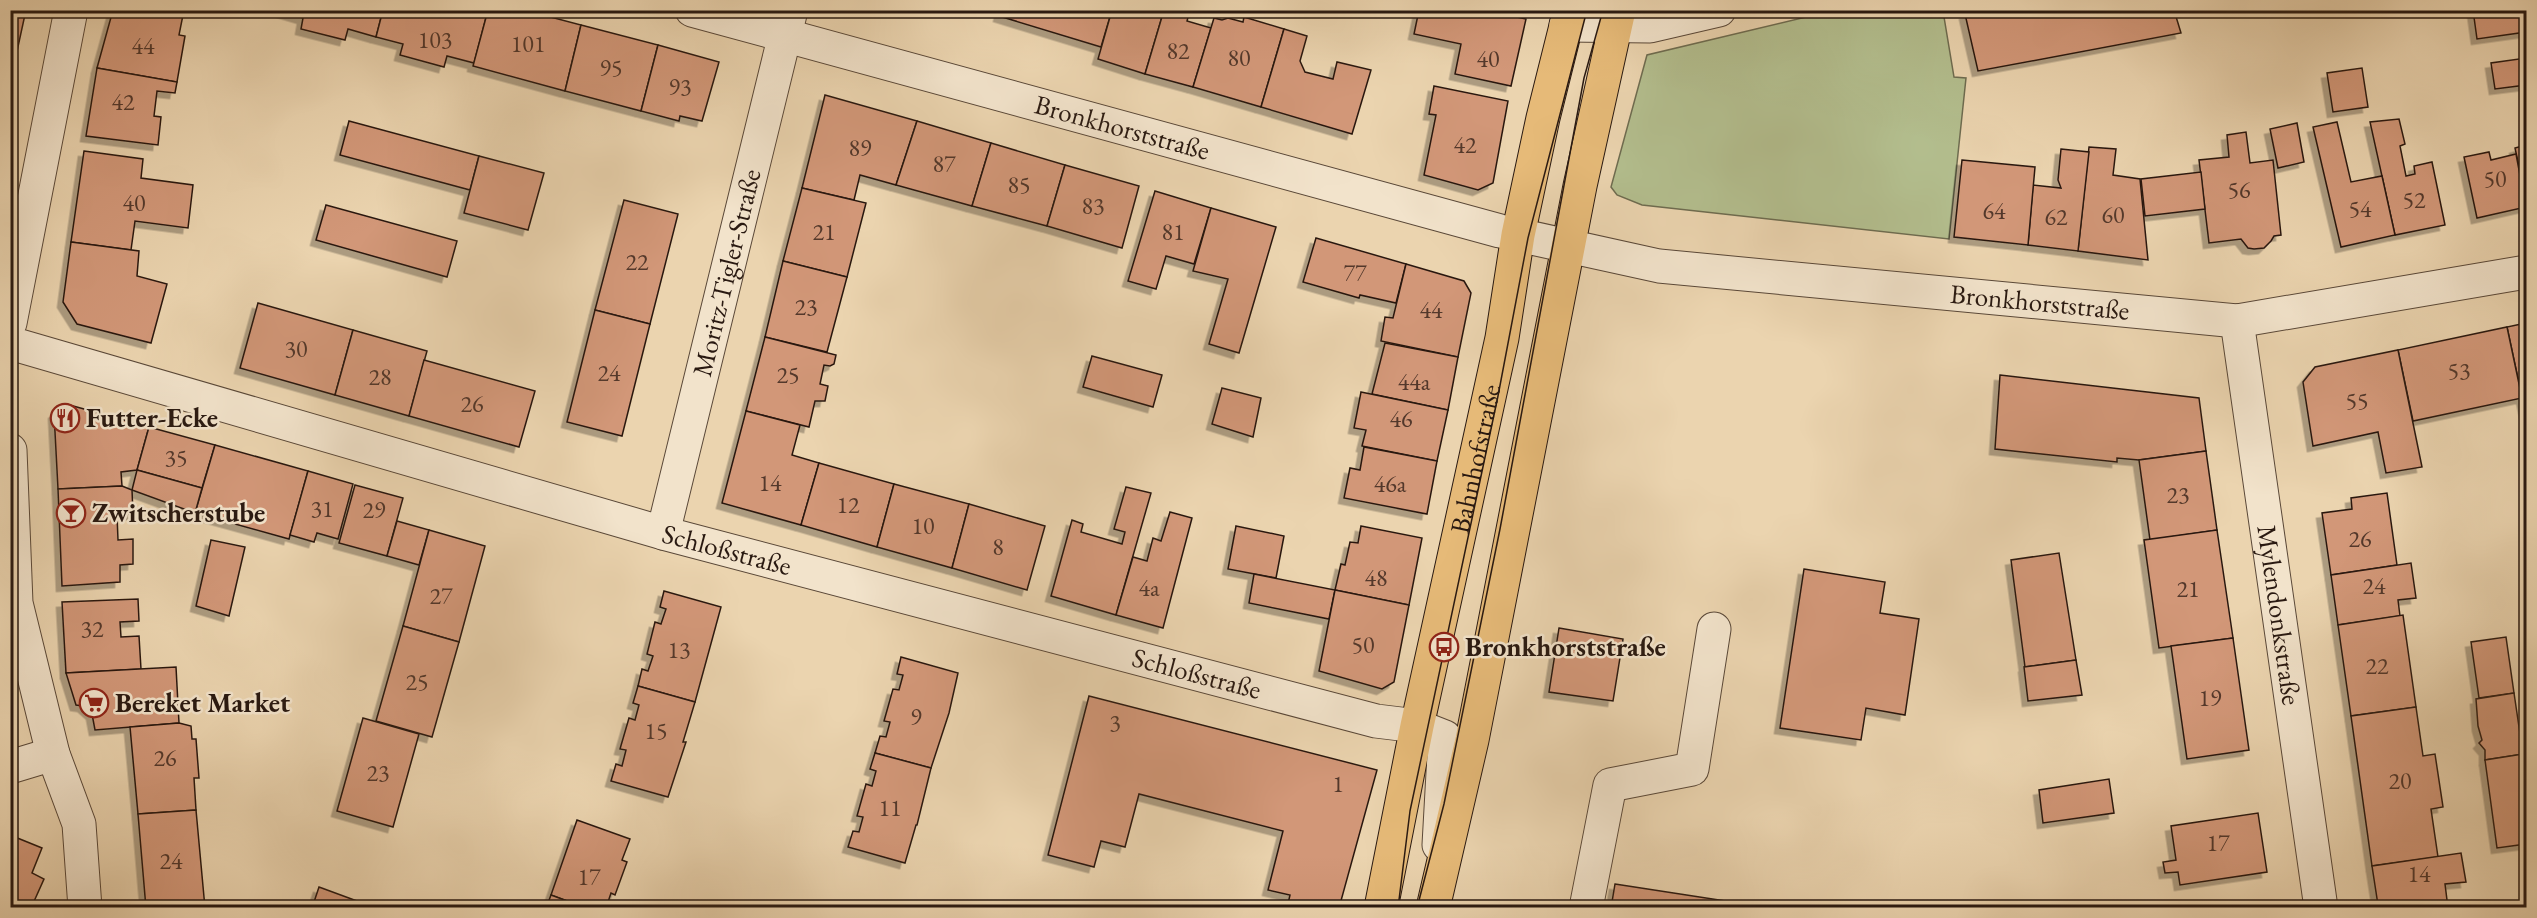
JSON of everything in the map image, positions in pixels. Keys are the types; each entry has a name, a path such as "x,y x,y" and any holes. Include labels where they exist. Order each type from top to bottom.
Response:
{"main road":[{"name":"Bahnhofstraße","path":"1436,894 1472,740 1545,242 1543,118 1568,18"},
{"name":"Bahnhofstraße","path":"1381,908 1431,732 1502,338 1545,242 1617,18"}],"street":[{"path":"10,323 70,10"},
{"name":"Bronkhorststraße","path":"692,10 787,23 1545,242 1659,266 2237,321 2526,272"},
{"path":"1568,18 1617,18 1650,26 1719,10"},
{"name":"Moritz-Tigler-Straße","path":"663,533 787,23"},
{"name":"Mylendonkstraße","path":"2237,321 2321,908"},
{"name":"Schloßstraße","path":"10,343 663,533 1365,718 1431,732"},
{"path":"10,450 16,603 53,754 79,824 85,908"},
{"path":"1586,908 1610,785 1692,769 1714,629"},
{"name":"Bahnhofstraße","path":"1431,732 1439,822 1436,894"},
{"path":"10,767 53,754"}],"green space":[{"path":"1831,11 1943,11 1954,77 1966,78 1949,239 1642,205 1617,195 1611,187 1647,55"}],"building":[{"path":"10,10 26,10 14,65 10,64"},
{"path":"113,10 184,10 179,35 185,36 177,82 97,68"},
{"path":"276,10 383,10 376,37 348,29 345,40 301,29 303,18"},
{"path":"383,10 488,10 474,63 447,56 444,67 400,55 403,44 376,37"},
{"path":"488,10 524,10 581,25 565,91 473,66"},
{"path":"1001,10 1112,10 1101,47 999,16"},
{"path":"1112,10 1164,10 1145,74 1098,59"},
{"path":"1164,10 1190,10 1187,21 1211,28 1193,87 1145,74"},
{"path":"1419,10 1485,10 1526,19 1511,86 1455,74 1461,44 1414,34"},
{"path":"1980,10 2174,10 2181,33 1978,71 1965,14"},
{"path":"2473,10 2526,10 2526,32 2477,39"},
{"path":"1244,17 1284,29 1261,107 1193,87 1214,18 1222,20 1228,18 1243,22"},
{"path":"581,25 658,45 641,111 565,91"},
{"path":"1284,29 1307,36 1300,61 1305,72 1333,79 1337,62 1371,70 1352,134 1261,107"},
{"path":"658,45 719,62 702,121 680,116 679,121 641,111"},
{"path":"2526,58 2526,85 2495,89 2491,63"},
{"path":"97,68 177,82 175,93 157,91 154,116 161,117 158,145 86,136"},
{"path":"2362,68 2368,107 2333,112 2327,73"},
{"path":"1434,86 1508,101 1493,183 1478,190 1424,175 1436,115 1429,114"},
{"path":"825,95 917,121 896,185 860,175 854,200 802,188"},
{"path":"2399,119 2405,144 2400,146 2406,176 2415,174 2414,166 2432,162 2445,225 2395,235 2370,122"},
{"path":"349,121 479,156 470,190 340,155"},
{"path":"917,121 991,143 972,206 896,185"},
{"path":"2337,122 2351,182 2382,176 2395,235 2341,247 2313,127"},
{"path":"2297,123 2304,162 2278,168 2270,129"},
{"path":"2246,132 2250,163 2273,160 2281,235 2274,236 2264,248 2248,248 2241,239 2209,243 2199,160 2229,157 2227,135"},
{"path":"991,143 1065,165 1047,226 972,206"},
{"path":"2526,145 2526,199 2515,148"},
{"path":"2089,147 2116,149 2113,175 2140,179 2148,260 2078,251"},
{"path":"2061,149 2089,152 2078,251 2028,245 2033,185 2061,188 2058,180"},
{"path":"84,151 143,159 141,178 193,185 188,228 135,221 131,250 71,242"},
{"path":"2489,152 2491,160 2516,154 2526,207 2477,218 2464,157"},
{"path":"479,156 544,173 528,230 464,213"},
{"path":"1962,160 2035,167 2028,245 1954,237"},
{"path":"1065,165 1139,186 1122,248 1047,226"},
{"path":"2201,172 2205,209 2145,216 2141,179"},
{"path":"802,188 866,203 847,277 783,261"},
{"path":"1155,191 1211,208 1194,264 1166,256 1156,289 1128,281"},
{"path":"624,200 678,214 650,324 595,310"},
{"path":"326,205 457,241 447,277 316,240"},
{"path":"1211,208 1276,227 1239,353 1209,344 1228,279 1193,271"},
{"path":"1316,238 1406,264 1396,303 1360,295 1359,298 1303,282"},
{"path":"71,242 139,251 137,276 167,284 151,343 77,324 63,302"},
{"path":"783,261 847,277 827,352 765,337"},
{"path":"1406,264 1464,281 1471,293 1458,357 1381,341 1385,317 1393,318"},
{"path":"258,303 353,330 335,395 240,368"},
{"path":"595,310 650,324 622,436 567,422"},
{"path":"2526,323 2526,416 2507,327"},
{"path":"2507,327 2522,398 2413,421 2398,350"},
{"path":"353,330 427,351 409,416 335,395"},
{"path":"765,337 836,355 834,364 824,365 820,384 828,386 825,401 815,401 809,427 746,411"},
{"path":"1385,343 1458,357 1448,410 1372,394"},
{"path":"2398,350 2422,467 2386,473 2378,432 2313,446 2303,382 2315,367"},
{"path":"1092,356 1162,375 1153,407 1083,387"},
{"path":"424,360 535,391 519,447 409,416"},
{"path":"2000,375 2199,398 2206,451 2139,460 2117,458 2117,462 1995,449"},
{"path":"1222,388 1261,398 1253,437 1212,424"},
{"path":"1361,392 1448,410 1437,461 1362,446 1366,430 1354,428"},
{"path":"66,404 149,427 137,470 121,472 122,486 58,489 54,413"},
{"path":"746,411 800,425 792,455 819,463 801,525 722,503"},
{"path":"149,427 215,445 202,488 137,470"},
{"path":"215,445 308,471 289,539 195,513"},
{"path":"1364,447 1437,461 1427,514 1344,498 1350,468 1360,470"},
{"path":"2206,451 2217,530 2150,540 2139,460"},
{"path":"819,463 894,484 877,547 801,525"},
{"path":"137,470 202,488 195,513 132,490"},
{"path":"308,471 353,484 338,539 317,533 314,542 290,535"},
{"path":"894,484 969,504 952,568 877,547"},
{"path":"355,485 403,498 387,556 339,543"},
{"path":"122,486 132,490 133,514 117,515 118,540 133,539 133,564 120,565 120,582 62,586 58,489"},
{"path":"1126,487 1151,493 1116,615 1051,596 1072,520 1083,524 1081,532 1122,544 1125,532 1114,529"},
{"path":"2387,493 2397,565 2331,575 2322,513 2352,509 2351,498"},
{"path":"969,504 1045,526 1027,590 952,568"},
{"path":"1170,512 1192,518 1163,628 1116,615 1133,557 1147,561 1153,538 1161,541"},
{"path":"397,521 429,530 419,565 387,556"},
{"path":"1236,526 1284,536 1276,578 1228,569"},
{"path":"1361,526 1422,538 1409,605 1335,590 1341,564 1345,565 1350,542 1358,543"},
{"path":"429,530 485,546 459,642 403,626"},
{"path":"2217,530 2233,638 2159,648 2144,540"},
{"path":"211,540 245,547 229,616 196,606"},
{"path":"2059,553 2076,660 2025,667 2011,560"},
{"path":"2411,563 2416,598 2398,600 2400,616 2338,625 2331,575"},
{"path":"1804,569 1885,582 1880,613 1919,619 1905,715 1866,708 1861,740 1780,728"},
{"path":"1254,574 1335,590 1329,619 1249,603"},
{"path":"1335,590 1409,605 1394,682 1382,689 1319,671"},
{"path":"664,591 721,607 695,702 638,686 642,669 648,671 653,656 647,654 655,622 661,624 666,609 660,607"},
{"path":"138,599 139,621 120,622 121,637 139,636 141,669 66,673 62,602"},
{"path":"2403,615 2416,707 2351,716 2338,625"},
{"path":"403,626 459,642 432,737 376,721"},
{"path":"1559,628 1623,639 1613,701 1549,692"},
{"path":"2506,637 2514,693 2479,698 2471,642"},
{"path":"2233,638 2249,750 2187,759 2171,646"},
{"path":"901,657 958,673 949,713 931,768 875,753 880,736 886,737 890,722 884,721 893,689 899,690 903,675 897,674"},
{"path":"2076,660 2082,695 2028,701 2024,667"},
{"path":"176,667 179,723 95,730 92,714 83,706 76,705 66,673"},
{"path":"638,686 695,702 683,742 686,742 668,797 611,781 616,764 622,766 626,750 620,749 629,718 635,720 639,705 633,703"},
{"path":"2514,693 2523,754 2485,760 2485,750 2479,743 2482,740 2478,726 2476,699"},
{"path":"1089,696 1377,770 1339,908 1287,908 1290,895 1268,890 1283,831 1139,794 1125,847 1101,841 1094,867 1048,855"},
{"path":"2416,707 2423,756 2435,754 2443,807 2431,809 2438,857 2372,866 2351,716"},
{"path":"363,718 419,734 393,827 337,811"},
{"path":"179,723 191,726 192,739 196,739 199,778 194,778 196,810 138,814 130,727"},
{"path":"875,753 931,768 905,863 848,847 853,831 859,832 863,817 857,816 866,784 872,786 876,771 870,769"},
{"path":"2523,754 2526,780 2526,844 2497,848 2485,760"},
{"path":"2109,779 2114,813 2043,823 2039,790"},
{"path":"196,810 205,908 146,908 138,814"},
{"path":"2258,813 2267,872 2180,885 2178,872 2165,873 2163,862 2176,860 2171,826"},
{"path":"577,820 630,839 622,860 627,862 615,895 611,893 606,908 586,908 551,895"},
{"path":"10,835 42,848 32,873 44,879 31,908 10,900"},
{"path":"2461,853 2466,882 2445,884 2448,908 2375,908 2378,905 2372,866"},
{"path":"1615,884 1771,908 1611,908"},
{"path":"319,887 376,908 312,908"},
{"path":"551,895 586,908 546,908"}],"tram line":[{"path":"1398,908 1410,811 1498,396 1528,238 1587,10"},
{"path":"1417,908 1444,804 1500,529 1584,78 1603,10"}],"place":[{"name":"Futter-Ecke","path":"65,418"},
{"name":"Zwitscherstube","path":"71,513"},
{"name":"Bronkhorststraße","path":"1444,647"},
{"name":"Bereket Market","path":"94,703"}]}
